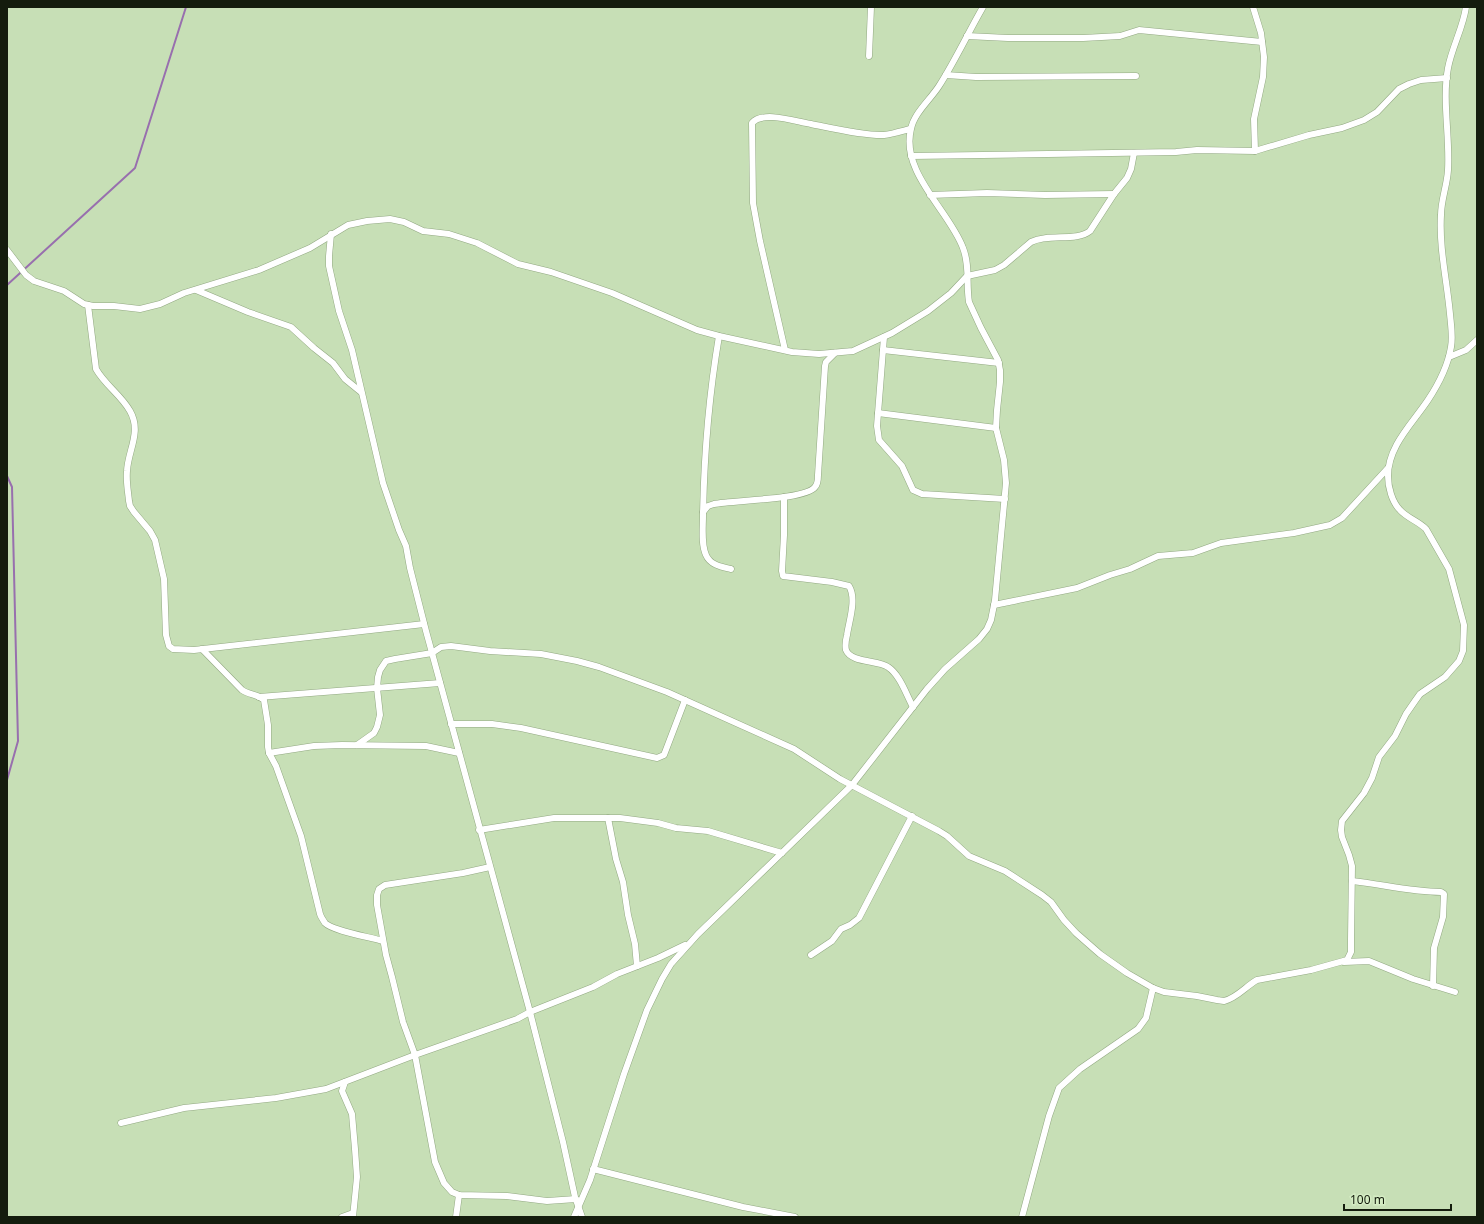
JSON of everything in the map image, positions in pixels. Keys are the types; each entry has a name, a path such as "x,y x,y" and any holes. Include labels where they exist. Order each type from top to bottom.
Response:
{"street":[{"path":"869,56 871,7"},
{"path":"574,1217 577,1202 588,1184 647,1010 671,964 690,943 852,785 912,707 946,669 979,639 987,629 991,620 994,605 1006,483 1004,460 996,428 996,410 1000,382 999,363 969,302 966,261 960,240 930,195 911,156 910,147 910,129 946,75 983,7"},
{"path":"1253,7 1258,22 1264,57 1263,77 1254,119 1255,151"},
{"path":"1343,962 1351,952 1352,866 1342,837 1342,821 1364,793 1372,778 1379,757 1395,736 1406,714 1420,694 1445,677 1459,661 1463,651 1464,625 1449,569 1426,529 1400,510 1396,504 1388,484 1388,468 1390,457 1394,448 1429,398 1449,357 1452,346 1452,330 1441,245 1441,214 1447,184 1448,169 1446,108 1447,78 1451,57 1459,35 1466,7"},
{"path":"967,36 1008,38 1083,38 1120,36 1139,30 1262,42"},
{"path":"946,75 976,77 1136,76"},
{"path":"911,156 1134,153 1197,150 1255,151 1309,135 1328,132 1353,125 1377,112 1399,90 1409,84 1421,80 1447,78"},
{"path":"785,350 760,241 753,203 752,123 758,118 792,119 810,124 861,133 884,135 910,129"},
{"path":"7,250 34,282 64,291 88,305 144,308 160,304 174,297 259,270 310,248 344,227 367,221 390,219 404,222 423,231 449,234 485,246 518,264 551,272 602,289 697,330 785,350 812,354 835,353 853,351 884,336 928,311 951,293 967,276 987,272 1000,267 1036,239 1074,236 1087,233 1127,178 1134,153"},
{"path":"930,195 987,193 1045,195 1114,194"},
{"path":"332,234 329,266 339,311 352,350 383,483 406,546 424,624 479,830 530,1012 582,1217"},
{"path":"196,290 248,312 291,327 314,348 334,363 345,379 362,393"},
{"path":"88,305 96,368 100,376 126,406 135,423 135,439 127,469 129,501 130,506 150,531 155,540 164,579 166,635 169,646 173,649 183,650 424,624"},
{"path":"719,336 707,435 703,535 708,559 716,565 732,569"},
{"path":"884,336 877,435 879,440 902,466 909,483 915,491 922,494 1005,499"},
{"path":"1449,357 1466,350 1477,340"},
{"path":"883,350 999,363"},
{"path":"704,512 708,506 714,504 784,497 809,492 815,487 817,483 825,366 826,362 835,353"},
{"path":"878,414 996,428"},
{"path":"994,605 1077,588 1158,556 1193,553 1221,543 1294,533 1330,525 1342,518 1388,468"},
{"path":"784,497 782,575 786,577 832,582 849,586 852,604 846,650 851,656 882,664 893,671 912,707"},
{"path":"357,745 374,733 377,727 380,715 377,688 380,670 386,661 432,653 441,647 451,646 490,651 541,654 570,659 606,670 685,700 794,749 840,779 947,836 969,856 1005,871 1042,894 1076,933 1100,954 1127,973 1153,988 1164,992 1224,1001 1231,999 1250,984 1258,980 1343,962 1369,961 1413,979 1455,992"},
{"path":"202,648 236,685 249,694 264,700 269,753 276,766 301,836 320,914 325,923 331,927 383,941"},
{"path":"259,697 440,683"},
{"path":"451,724 492,724 522,728 657,758 662,757 666,749 685,700"},
{"path":"269,753 325,745 426,746 459,753"},
{"path":"811,956 832,941 841,929 859,918 912,816"},
{"path":"479,830 554,818 608,818 644,821 676,828 708,831 782,853"},
{"path":"608,818 616,859 623,882 638,966"},
{"path":"490,867 463,874 389,884 382,887 378,891 377,895 383,941 399,1009 408,1039 415,1055 435,1162 444,1182 452,1192 459,1195 507,1196 547,1201 577,1202"},
{"path":"1352,881 1374,883 1416,891 1441,892 1444,894 1443,917 1434,948 1433,986"},
{"path":"121,1123 178,1109 276,1098 326,1089 415,1055 517,1019 530,1012 593,987 617,974 664,956 690,943"},
{"path":"1022,1217 1048,1116 1059,1088 1080,1068 1138,1029 1146,1018 1153,988"},
{"path":"342,1217 353,1215 357,1177 352,1114 342,1091 345,1082"},
{"path":"593,1168 743,1207 795,1217"},
{"path":"456,1217 459,1195"}],"waterway":[{"path":"7,285 135,168 186,7"},
{"path":"7,476 12,487 18,741 7,780"}]}
